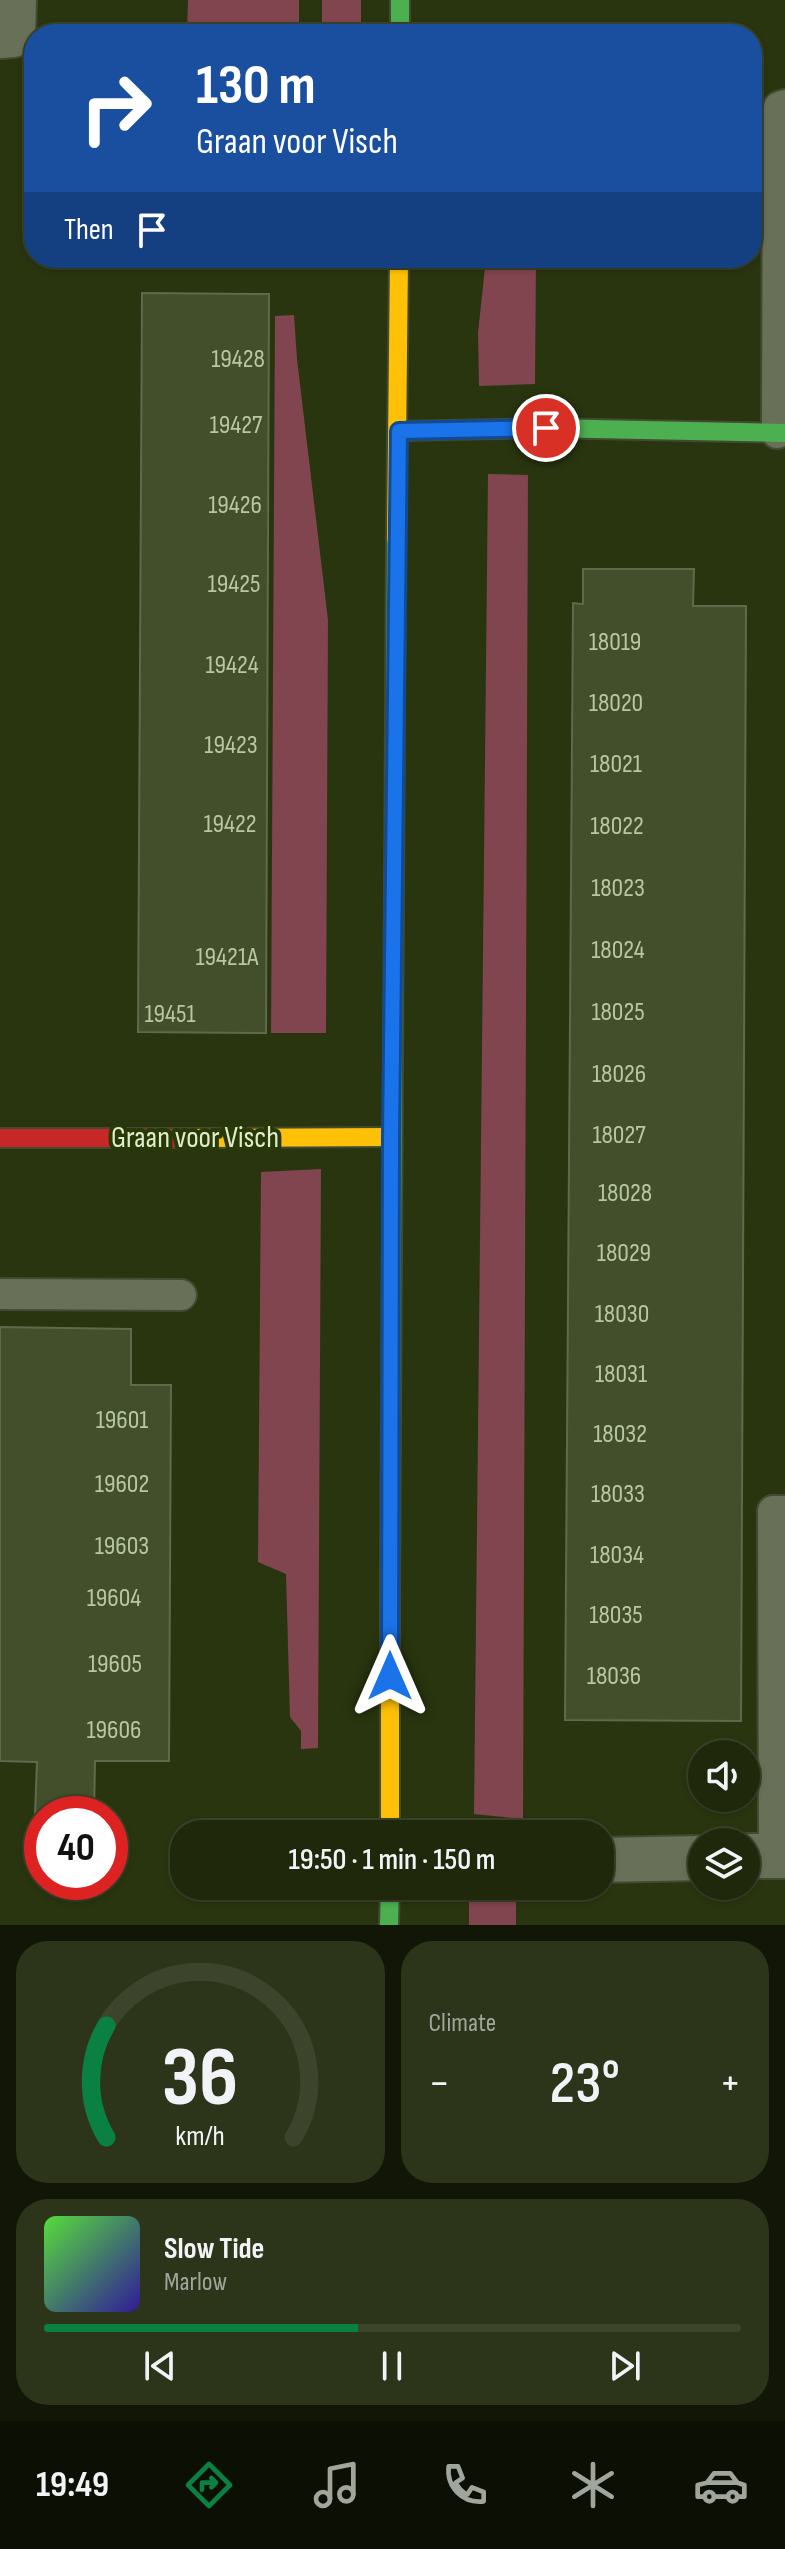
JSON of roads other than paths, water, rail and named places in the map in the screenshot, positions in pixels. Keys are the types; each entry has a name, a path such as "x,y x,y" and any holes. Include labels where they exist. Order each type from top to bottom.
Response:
{"street":[{"path":"0,36 13,35 14,0"},
{"path":"400,0 400,24"},
{"path":"390,1820 391,1137 399,268"},
{"path":"399,431 546,428 781,433"},
{"name":"Graan voor Visch","path":"0,1138 391,1137"},
{"path":"614,1860 688,1858"},
{"path":"389,1925 390,1900"}],"lane":[{"path":"781,433 778,128 779,107 785,105"},
{"path":"0,1294 181,1295"},
{"path":"768,1856 773,1511 785,1511"}]}
